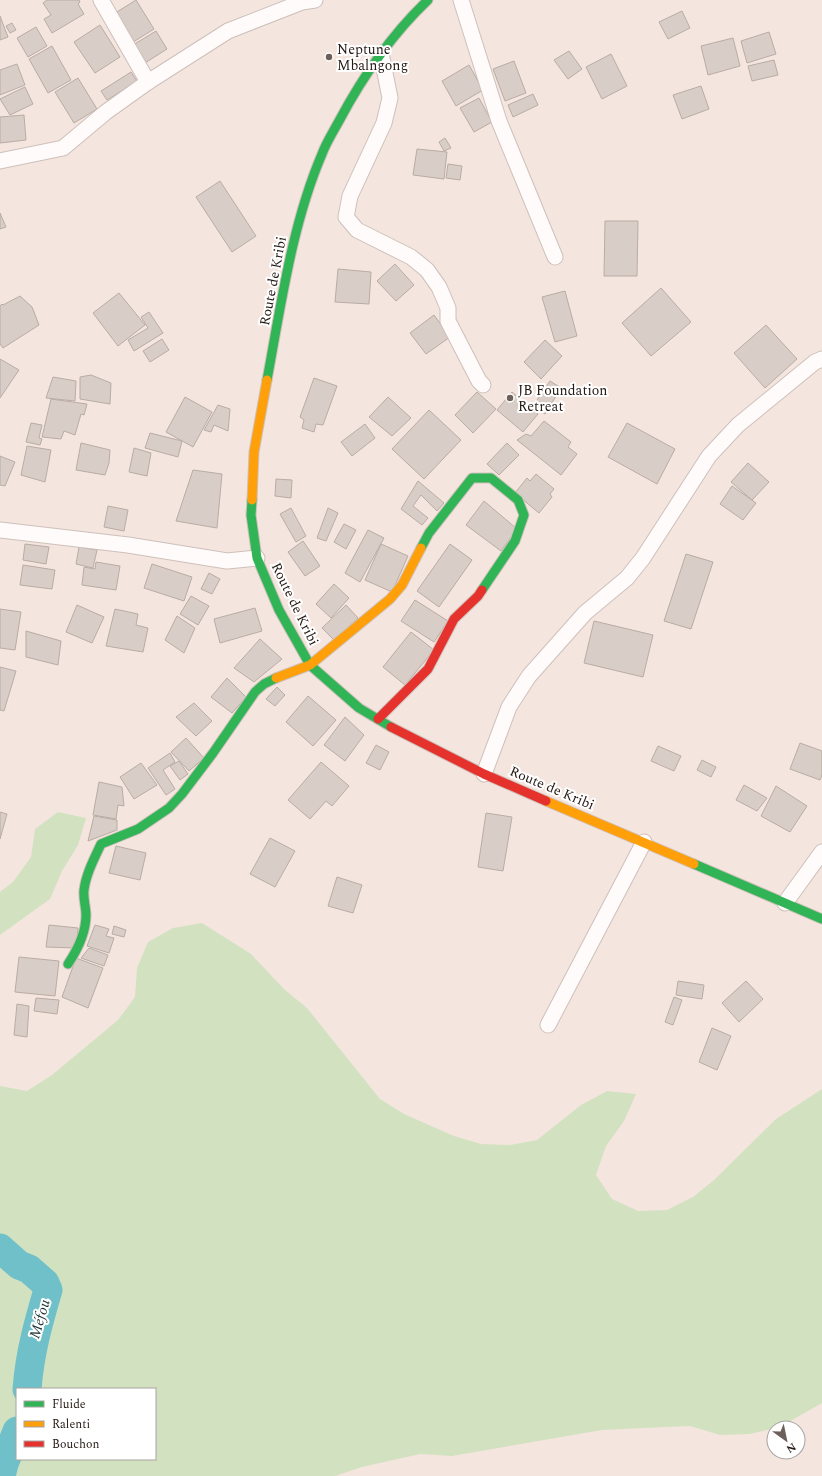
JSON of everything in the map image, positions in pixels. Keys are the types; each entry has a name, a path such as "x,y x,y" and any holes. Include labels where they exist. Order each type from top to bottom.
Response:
{"main road":[{"name":"Route de Kribi","path":"428,0 408,20 381,54 350,99 322,153 300,218 254,452 250,515 257,558 279,610 310,665 359,708 399,732 484,774 822,918"},
{"path":"68,964 78,950 83,934 86,916 84,891 90,868 101,844 138,829 169,808 182,794 213,753 256,692 264,684 275,678 310,665 390,598 402,585 429,533 472,478 491,478 518,500 524,515 515,541 478,596 454,619 428,669 378,719"}],"street":[{"path":"101,0 148,82"},
{"path":"461,0 499,121 555,257"},
{"path":"0,161 63,148 106,112 148,82 228,31 306,1"},
{"path":"381,54 390,98 384,123 350,196 346,217 357,230 411,257 427,270 438,287 448,308 448,321 479,381 483,385"},
{"path":"484,774 509,708 529,676 585,614 627,578 643,558 709,456 738,425 815,362 822,359"},
{"path":"0,530 128,545 227,561 257,558"},
{"path":"548,1025 644,842"},
{"path":"785,902 822,852"}],"green space":[{"path":"58,812 86,818 78,845 62,871 50,899 0,935 0,892 13,882 31,857 35,829"},
{"path":"202,923 251,954 284,989 307,1008 380,1099 404,1114 454,1136 481,1144 510,1145 537,1140 581,1105 607,1091 636,1094 624,1121 606,1146 596,1175 612,1199 638,1211 667,1210 693,1197 714,1180 776,1119 822,1089 822,1403 792,1420 766,1420 766,1430 750,1434 720,1435 690,1426 602,1430 452,1456 420,1454 362,1467 335,1476 0,1476 0,1086 27,1091 52,1075 118,1020 135,997 137,968 148,942 173,928"}],"building":[{"path":"47,0 79,0 80,2 78,4 84,14 52,33 44,19 51,15 43,3"},
{"path":"136,0 154,29 130,44 112,15"},
{"path":"682,11 690,28 668,39 659,22"},
{"path":"0,16 8,37 0,40"},
{"path":"12,23 16,30 10,33 6,26"},
{"path":"100,25 120,57 95,73 74,42"},
{"path":"36,27 47,46 28,57 17,38"},
{"path":"156,31 167,49 145,63 133,45"},
{"path":"769,32 776,54 747,63 741,41"},
{"path":"733,38 740,66 708,75 701,46"},
{"path":"52,46 71,80 48,93 29,59"},
{"path":"569,51 582,69 568,79 554,60"},
{"path":"611,54 627,86 602,99 586,67"},
{"path":"774,60 778,75 752,81 748,66"},
{"path":"514,61 526,93 505,101 493,69"},
{"path":"17,64 25,85 0,95 0,70"},
{"path":"469,65 483,90 456,106 442,81"},
{"path":"131,72 137,81 107,100 101,91"},
{"path":"78,78 97,109 74,123 55,92"},
{"path":"701,86 709,109 682,119 673,95"},
{"path":"25,87 33,104 10,115 0,99"},
{"path":"533,94 538,105 513,117 508,105"},
{"path":"479,98 492,122 474,132 460,108"},
{"path":"24,115 26,140 0,143 0,117"},
{"path":"445,138 451,148 444,151 439,142"},
{"path":"417,149 447,152 444,179 413,175"},
{"path":"448,164 462,166 460,180 446,178"},
{"path":"220,181 256,236 232,252 196,197"},
{"path":"0,213 6,227 0,229"},
{"path":"605,221 638,221 637,276 604,276"},
{"path":"395,264 414,285 396,301 377,281"},
{"path":"338,269 371,272 369,304 335,302"},
{"path":"661,288 691,322 651,356 622,323"},
{"path":"565,291 577,336 555,342 542,297"},
{"path":"119,293 145,325 118,346 93,313"},
{"path":"20,296 32,307 39,325 3,348 0,344 0,306"},
{"path":"149,312 163,333 134,351 128,340 148,328 141,317"},
{"path":"434,315 450,337 426,354 410,333"},
{"path":"766,325 797,359 765,388 734,353"},
{"path":"162,339 169,350 150,362 143,351"},
{"path":"545,340 562,356 541,379 524,362"},
{"path":"0,359 19,370 0,398"},
{"path":"91,375 111,383 110,404 80,399 80,377"},
{"path":"53,377 76,381 75,401 46,398"},
{"path":"314,378 337,386 323,425 316,424 314,432 302,428 304,420 300,417"},
{"path":"550,381 561,388 545,414 533,406"},
{"path":"477,392 496,409 473,433 455,415"},
{"path":"512,392 538,414 523,432 497,410"},
{"path":"185,397 212,412 193,447 166,432"},
{"path":"388,397 411,418 392,436 369,417"},
{"path":"51,399 87,404 84,415 81,414 75,435 64,431 61,439 42,437"},
{"path":"218,405 230,409 228,431 214,425 211,432 204,430"},
{"path":"429,410 461,440 424,479 392,449"},
{"path":"544,421 571,442 568,447 577,454 561,475 517,440 526,434 531,436"},
{"path":"31,423 42,425 39,438 42,439 40,445 26,442"},
{"path":"627,423 675,449 657,484 608,457"},
{"path":"365,424 375,438 352,456 341,442"},
{"path":"150,433 182,441 178,457 145,448"},
{"path":"81,443 110,450 109,463 105,475 76,470"},
{"path":"507,443 519,455 499,475 487,464"},
{"path":"27,446 51,450 45,482 21,475"},
{"path":"134,448 151,453 147,476 129,472"},
{"path":"0,456 15,462 5,486 0,485"},
{"path":"748,463 769,482 752,500 731,482"},
{"path":"193,470 222,474 217,528 176,521"},
{"path":"536,474 554,489 550,494 552,497 539,513 515,493 527,478 530,481"},
{"path":"276,479 292,480 291,498 275,496"},
{"path":"418,481 444,503 437,511 421,495 413,506 428,518 422,525 401,509"},
{"path":"732,486 756,503 743,520 720,504"},
{"path":"484,501 517,529 501,551 466,525"},
{"path":"108,506 128,510 124,531 104,527"},
{"path":"291,508 306,536 296,542 280,514"},
{"path":"328,508 338,513 326,541 317,538"},
{"path":"344,524 356,530 346,549 334,542"},
{"path":"368,530 384,538 360,582 345,573"},
{"path":"303,541 320,566 305,576 288,552"},
{"path":"25,544 49,547 46,564 23,560"},
{"path":"381,544 408,556 392,592 365,580"},
{"path":"450,544 472,560 439,607 417,591"},
{"path":"79,547 97,550 93,568 76,564"},
{"path":"686,554 713,562 691,629 664,621"},
{"path":"96,562 120,566 116,590 82,585 84,567 95,569"},
{"path":"152,564 192,577 184,601 144,588"},
{"path":"23,565 55,570 52,589 20,585"},
{"path":"209,573 220,579 212,594 201,589"},
{"path":"334,584 349,598 331,618 316,604"},
{"path":"191,596 209,606 198,625 180,614"},
{"path":"415,600 448,621 434,642 401,621"},
{"path":"77,605 104,617 92,643 66,632"},
{"path":"346,605 358,618 334,640 322,628"},
{"path":"255,608 262,631 220,643 214,619"},
{"path":"0,609 21,612 15,650 0,648"},
{"path":"115,609 138,614 136,625 148,628 143,652 106,646"},
{"path":"177,616 195,628 184,653 165,640"},
{"path":"594,621 653,635 643,677 584,663"},
{"path":"26,631 61,641 58,665 26,657"},
{"path":"411,632 434,650 405,685 383,667"},
{"path":"260,639 282,659 254,682 234,668"},
{"path":"0,667 16,671 4,711 0,710"},
{"path":"227,678 246,697 232,713 211,697"},
{"path":"277,687 285,695 275,706 266,699"},
{"path":"308,696 336,720 313,746 286,722"},
{"path":"194,703 212,721 196,736 176,717"},
{"path":"345,717 364,735 345,761 324,745"},
{"path":"186,738 204,758 189,771 171,752"},
{"path":"800,743 822,751 822,775 820,780 790,769"},
{"path":"376,745 389,752 380,770 366,763"},
{"path":"658,746 681,756 674,771 651,761"},
{"path":"170,753 175,762 163,770 175,789 166,795 148,768"},
{"path":"702,760 716,767 711,777 697,770"},
{"path":"179,761 188,774 180,780 170,766"},
{"path":"321,762 349,786 332,806 326,801 310,819 288,800"},
{"path":"141,763 157,785 134,799 120,777"},
{"path":"99,782 122,787 124,806 118,805 116,819 93,815"},
{"path":"744,785 767,798 757,811 736,800"},
{"path":"776,786 807,806 790,832 761,816"},
{"path":"0,812 7,814 0,839"},
{"path":"486,813 512,817 503,871 478,867"},
{"path":"94,816 117,820 117,830 88,841"},
{"path":"270,838 295,851 275,887 250,874"},
{"path":"116,846 146,853 140,880 109,873"},
{"path":"337,877 362,885 353,913 328,906"},
{"path":"49,925 78,928 76,948 46,947"},
{"path":"95,925 109,929 106,936 114,938 109,953 87,946"},
{"path":"114,926 126,930 124,937 112,934"},
{"path":"89,948 108,955 104,966 81,958"},
{"path":"19,957 59,961 55,996 15,992"},
{"path":"76,958 103,968 88,1008 62,997"},
{"path":"678,981 704,985 702,999 676,995"},
{"path":"746,981 763,999 739,1022 722,1003"},
{"path":"674,997 682,1000 673,1025 665,1022"},
{"path":"36,998 59,1000 57,1014 34,1011"},
{"path":"17,1004 29,1006 27,1037 14,1035"},
{"path":"712,1028 731,1036 717,1070 699,1062"}],"waterway":[{"name":"Méfou","path":"0,1248 19,1265 29,1269 45,1283 48,1290 32,1350 27,1388"},
{"name":"Méfou","path":"1,1476 16,1434"}],"traffic: fast":[{"path":"267,380 288,265 295,236 312,181 324,150 348,104 368,72 402,27 428,0"},
{"path":"421,548 429,533 472,478 491,478 518,500 524,515 515,541 482,590"},
{"path":"252,500 251,515 257,558 279,610 310,665 359,708 391,727"},
{"path":"68,964 78,947 85,928 85,884 101,844 138,829 169,808 182,794 213,753 255,692 264,684 276,678"},
{"path":"694,864 822,919"}],"traffic: slow":[{"path":"252,500 254,452 267,380"},
{"path":"276,678 310,665 390,599 402,585 421,548"},
{"path":"546,801 694,864"}],"traffic: jam":[{"path":"378,719 428,669 454,619 478,596 482,590"},
{"path":"391,727 484,774 546,801"}],"place":[{"name":"Neptune Mbalngong","path":"329,57"},
{"name":"JB Foundation Retreat","path":"510,398"}]}
